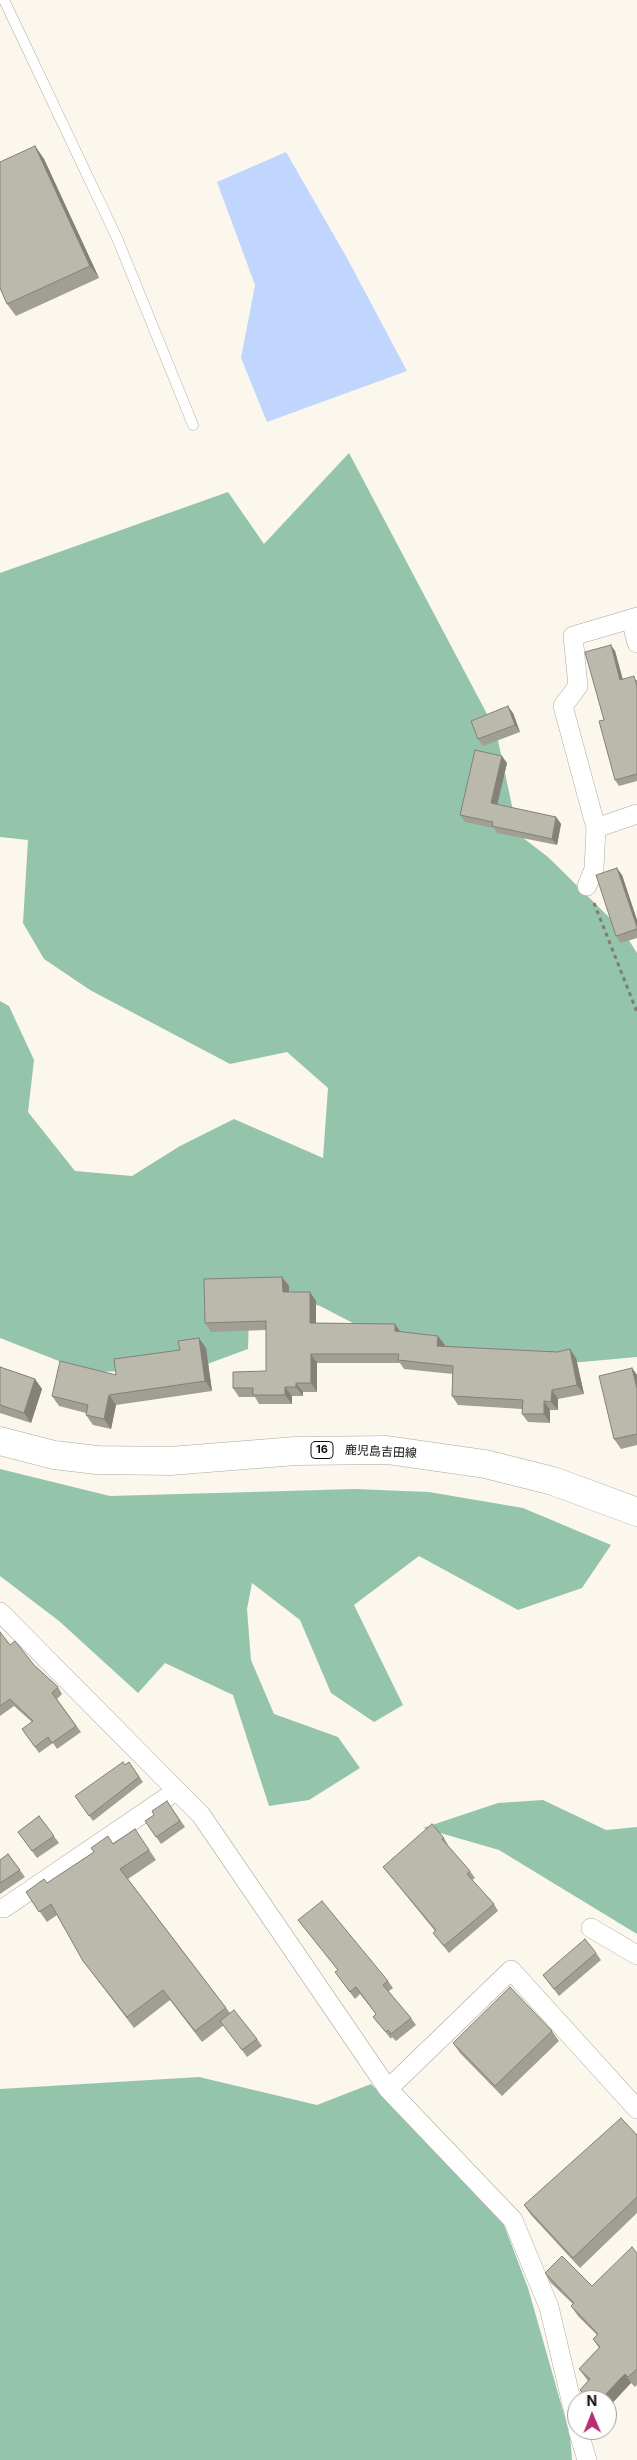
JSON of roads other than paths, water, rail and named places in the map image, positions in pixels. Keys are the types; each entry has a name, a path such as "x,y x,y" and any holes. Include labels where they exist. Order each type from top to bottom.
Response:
{"main road":[{"name":"鹿児島吉田線","path":"0,1441 54,1455 97,1460 170,1461 296,1451 387,1450 485,1464 553,1481 637,1512"}],"street":[{"path":"587,886 594,869 596,828 563,706 578,686 573,636 634,618 637,643"},
{"path":"596,828 637,814"},
{"path":"0,1612 201,1815 388,2089 513,2220 548,2306 568,2390"},
{"path":"4,1908 176,1790"},
{"path":"591,1928 637,1955"},
{"path":"388,2089 511,1970 637,2109"},
{"path":"581,2440 587,2460"}],"lane":[{"path":"4,0 117,238 193,425"}],"water":[{"path":"286,152 347,258 407,371 267,422 241,358 255,285 217,182"}]}
